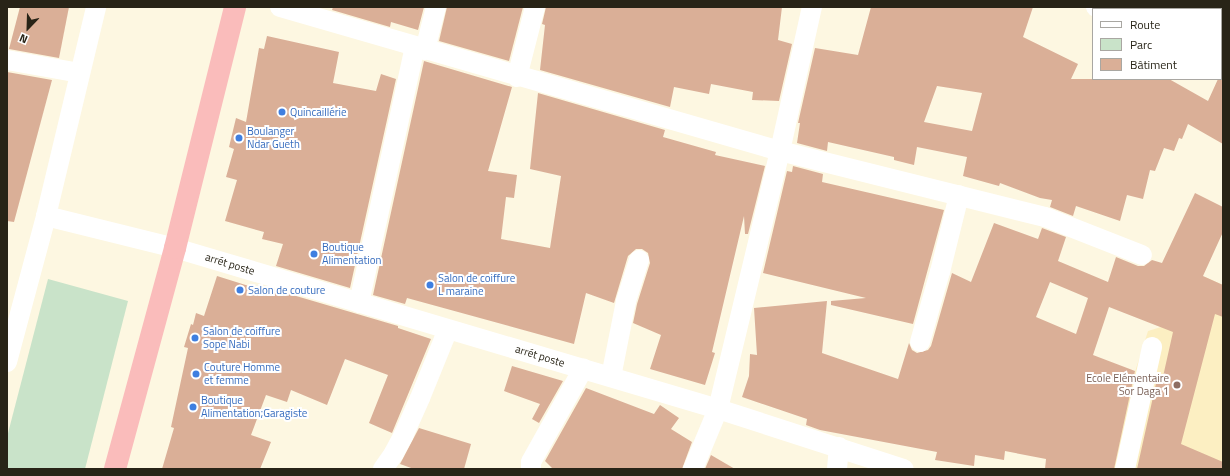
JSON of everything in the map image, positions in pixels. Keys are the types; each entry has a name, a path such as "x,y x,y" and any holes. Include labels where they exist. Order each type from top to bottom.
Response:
{"highway":[{"path":"114,469 175,248 235,7"}],"street":[{"path":"7,362 46,216 96,7"},
{"path":"280,7 516,77 780,152 1045,217 1142,255"},
{"path":"359,303 420,48 436,7"},
{"path":"516,77 535,7"},
{"path":"693,469 718,409 780,152 812,7"},
{"path":"7,60 80,73"},
{"path":"920,342 940,272 959,195"},
{"name":"arrét poste","path":"46,216 175,248 718,409 904,469"},
{"path":"611,377 626,301 639,260"},
{"path":"383,469 399,445 448,329"},
{"path":"1125,469 1152,348"},
{"path":"530,469 531,462 583,369"},
{"path":"838,469 839,447"}],"shaded area":[{"name":"Ecole Elémentaire Sor Daga 1","path":"1205,277 1223,285 1223,469 1112,469 1126,400 1148,331 1161,327 1194,305"}],"green space":[{"path":"48,279 128,301 85,469 7,469 7,437"}],"building":[{"path":"20,7 69,7 59,58 9,49"},
{"path":"333,7 424,7 418,30 391,22 390,27 332,10"},
{"path":"447,7 523,7 509,61 439,41"},
{"path":"546,7 782,7 778,40 792,44 779,101 752,100 753,92 711,84 709,94 674,87 670,107 540,70 545,25 542,24"},
{"path":"871,7 1033,7 1023,37 1078,64 1071,79 1171,80 1208,101 1218,80 1222,80 1223,68 1223,144 1188,124 1182,139 1179,138 1174,151 1164,148 1155,171 1150,170 1143,199 1127,195 1120,221 1076,206 1073,216 1050,207 1052,200 1040,198 1000,183 999,186 963,176 967,157 917,147 914,165 894,160 894,157 828,142 827,151 797,143 800,123 798,123 815,48 858,55","holes":["937,86 982,93 972,131 924,122"]},
{"path":"267,36 339,52 333,83 376,91 381,74 396,79 350,288 276,266 283,244 262,239 264,232 225,221 237,180 226,177 234,149 229,147 236,118 246,122 259,48 264,49"},
{"path":"424,61 512,87 488,171 517,175 514,198 506,197 501,239 550,248 561,176 530,169 538,93 665,130 663,137 716,152 715,155 765,166 748,234 745,234 744,216 712,352 715,353 705,385 650,369 661,335 633,323 637,304 650,263 648,253 642,249 636,249 628,256 614,303 586,293 574,344 407,298 405,304 373,295"},
{"path":"7,72 52,80 14,222 7,221"},
{"path":"793,166 823,174 822,182 944,210 913,324 831,305 831,301 866,298 763,273 787,171 792,172"},
{"path":"1195,193 1223,207 1223,232 1203,276 1223,285 1223,317 1215,314 1181,444 1223,462 1223,469 1137,469 1157,379 1162,381 1173,332 1109,307 1093,355 1135,371 1114,469 1045,469 1046,459 1005,451 1004,460 975,455 974,466 935,460 937,452 820,430 806,425 807,419 742,397 749,376 750,354 757,355 754,308 827,301 822,353 898,379 909,343 912,350 917,353 928,350 931,346 952,273 971,282 994,223 1038,239 1042,228 1066,237 1058,261 1108,282 1116,257 1138,266 1144,266 1152,260 1162,263","holes":["1050,282 1088,298 1076,334 1036,317"]},
{"path":"217,276 268,292 269,288 398,326 398,328 431,339 392,433 369,423 388,375 345,359 327,405 291,390 287,402 266,395 251,435 271,442 260,469 162,469 174,428 171,427 188,348 184,347 196,313 204,316"},
{"path":"512,366 563,381 539,423 532,419 540,404 504,391"},
{"path":"586,388 654,414 660,405 679,418 671,429 692,442 682,469 553,469 545,461"},
{"path":"419,428 471,444 464,469 414,469 400,464"},
{"path":"711,455 735,469 705,469"}],"place":[{"name":"Quincaillérie","path":"282,112"},
{"name":"Boulanger Ndar Gueth","path":"239,138"},
{"name":"Boutique Alimentation","path":"314,254"},
{"name":"Salon de coiffure L maraine","path":"430,285"},
{"name":"Salon de couture","path":"240,290"},
{"name":"Salon de coiffure Sope Nabi","path":"195,338"},
{"name":"Couture Homme et femme","path":"196,374"},
{"name":"Ecole Elémentaire Sor Daga 1","path":"1177,385"},
{"name":"Boutique Alimentation;Garagiste","path":"193,407"}]}
